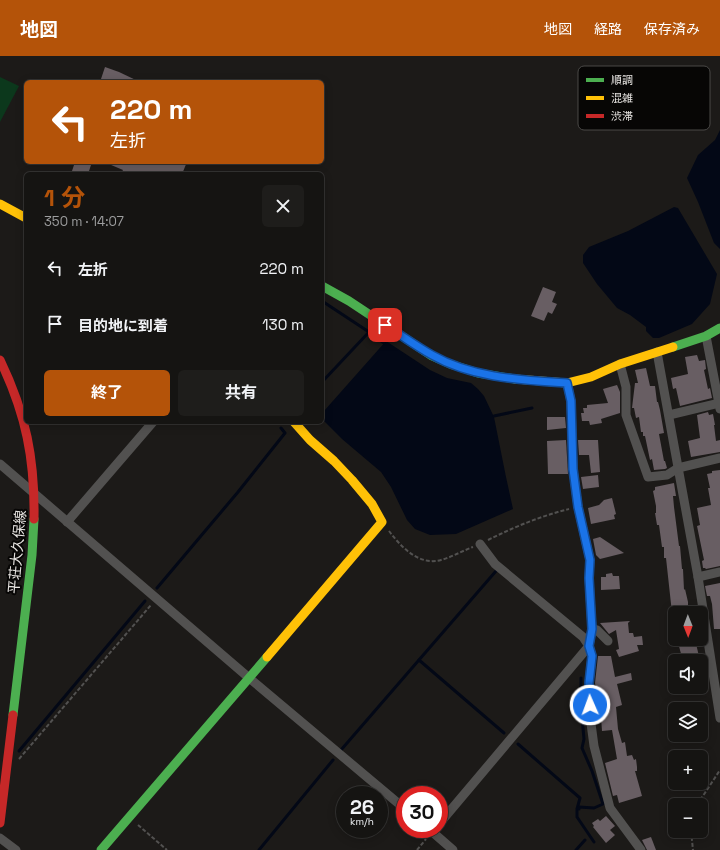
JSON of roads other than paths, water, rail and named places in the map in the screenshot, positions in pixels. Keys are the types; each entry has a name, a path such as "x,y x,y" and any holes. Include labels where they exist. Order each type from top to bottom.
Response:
{"street":[{"path":"0,204 24,217"},
{"path":"324,287 432,356 450,364 478,373 515,379 567,383 591,377 620,364 706,336 720,328"},
{"path":"668,415 720,405 706,336"},
{"path":"657,352 698,577 720,718"},
{"name":"平荘大久保線","path":"0,360 21,408 24,419"},
{"path":"620,364 626,387 626,415 648,477 666,475 678,468 720,458"},
{"path":"448,813 589,646 592,629 589,578 590,560 578,507 573,469 571,401 567,383"},
{"name":"平荘大久保線","path":"0,822 35,523 35,495 30,442 25,424"},
{"path":"67,522 151,424"},
{"path":"101,850 382,522 372,504 352,480 334,461 310,440 296,424"},
{"path":"0,464 248,677 396,801"},
{"path":"480,544 495,564 583,637 589,646 592,656 589,683 590,716 594,746 604,787 610,808 642,850"},
{"path":"698,577 720,572"},
{"path":"592,629 597,630 608,641"},
{"path":"0,838 16,850"},
{"path":"440,838 453,850"}],"waterway":[{"path":"324,302 384,343"},
{"path":"324,380 369,332"},
{"path":"494,416 532,408"},
{"path":"157,588 238,492 285,433 281,428"},
{"path":"341,750 496,571"},
{"path":"19,751 145,601"},
{"path":"419,660 504,733"},
{"path":"579,809 579,807 594,808 603,804 592,771 582,748 584,739 581,706 581,678"},
{"path":"518,744 580,798 577,809 577,817 594,842"},
{"path":"259,850 333,760"},
{"path":"576,850 585,840"}]}
